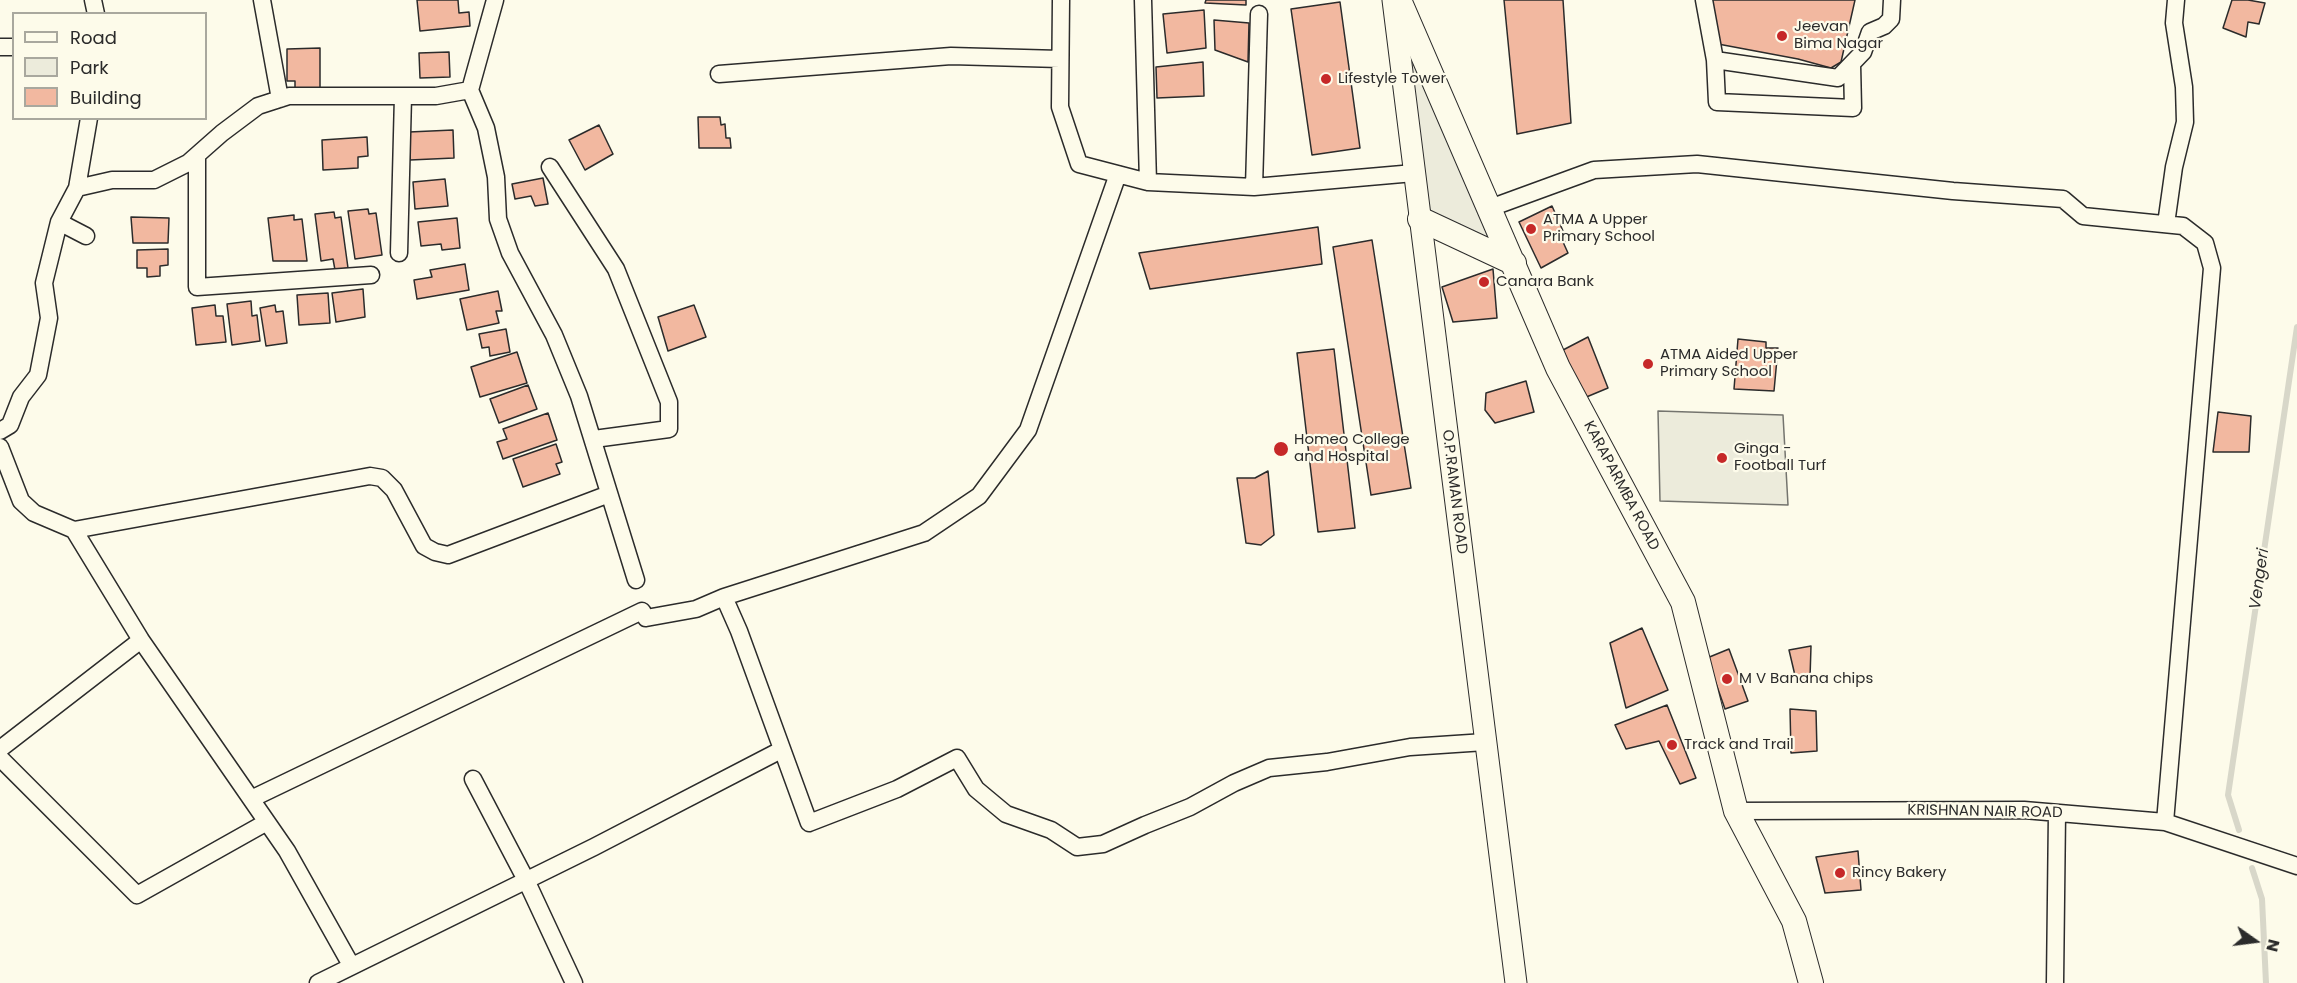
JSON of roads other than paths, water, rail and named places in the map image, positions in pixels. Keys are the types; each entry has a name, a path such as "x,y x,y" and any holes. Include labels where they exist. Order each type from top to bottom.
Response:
{"main road":[{"name":"KARAPARMBA ROAD","path":"1399,0 1558,368 1683,602 1736,811 1794,921 1810,983"},
{"path":"1420,219 1514,263"}],"street":[{"path":"262,0 280,99"},
{"path":"495,0 470,90 486,128 496,177 498,219 510,253 554,335 594,439 616,521 636,580"},
{"path":"1061,0 1060,107 1079,164 1148,182 1254,187 1414,173"},
{"path":"1143,0 1148,182"},
{"name":"O.P.RAMAN ROAD","path":"1393,0 1516,983"},
{"path":"1704,0 1715,60 1717,102 1853,108 1852,64"},
{"path":"1715,60 1838,78 1863,52 1870,32 1884,26 1891,19 1892,0"},
{"path":"2166,224 2174,167 2185,122 2184,87 2174,23 2176,0"},
{"path":"1254,187 1260,14"},
{"path":"719,74 951,56 1060,59"},
{"path":"77,188 112,180 154,180 188,163 258,106 289,96 436,96 470,90"},
{"path":"399,253 403,96"},
{"path":"0,431 10,425 21,397 38,375 49,318 44,283 59,222 77,188 89,120"},
{"path":"197,156 197,287 371,275"},
{"path":"1490,208 1594,170 1697,164 1953,191 2063,199 2083,216 2183,226 2205,243 2212,268 2165,822"},
{"path":"550,167 616,269 669,402 669,429 594,439"},
{"path":"251,799 642,611 646,618 696,609 724,597 924,533 979,496 1028,430 1118,174"},
{"path":"59,222 86,236"},
{"path":"0,447 21,501 34,513 74,530 370,476 382,478 394,490 424,546 447,555 609,494"},
{"path":"74,530 141,640 287,850 351,965"},
{"path":"724,597 809,823 897,789 957,758 976,789 1006,814 1051,830 1077,847 1103,844 1191,807 1234,783 1269,768 1327,762 1410,747 1485,742"},
{"path":"0,749 141,640"},
{"path":"318,983 594,847 781,750"},
{"path":"0,758 137,895 267,822"},
{"path":"473,779 574,983"},
{"name":"KRISHNAN NAIR ROAD","path":"1736,811 2024,810 2165,822 2297,866"},
{"path":"2055,983 2057,813"}],"waterway":[{"name":"Vengeri","path":"2239,830 2228,795 2297,327"},
{"name":"Vengeri","path":"2252,868 2262,899 2266,983"}],"place":[{"name":"Jeevan Bima Nagar","path":"1782,36"},
{"name":"Lifestyle Tower","path":"1326,79"},
{"name":"ATMA A Upper Primary School","path":"1531,229"},
{"name":"Canara Bank","path":"1484,282"},
{"name":"ATMA Aided Upper Primary School","path":"1648,364"},
{"name":"Homeo College and Hospital","path":"1281,449"},
{"name":"Ginga - Football Turf","path":"1722,458"},
{"name":"M V Banana chips","path":"1727,679"},
{"name":"Track and Trail","path":"1672,745"},
{"name":"Rincy Bakery","path":"1840,873"}]}
